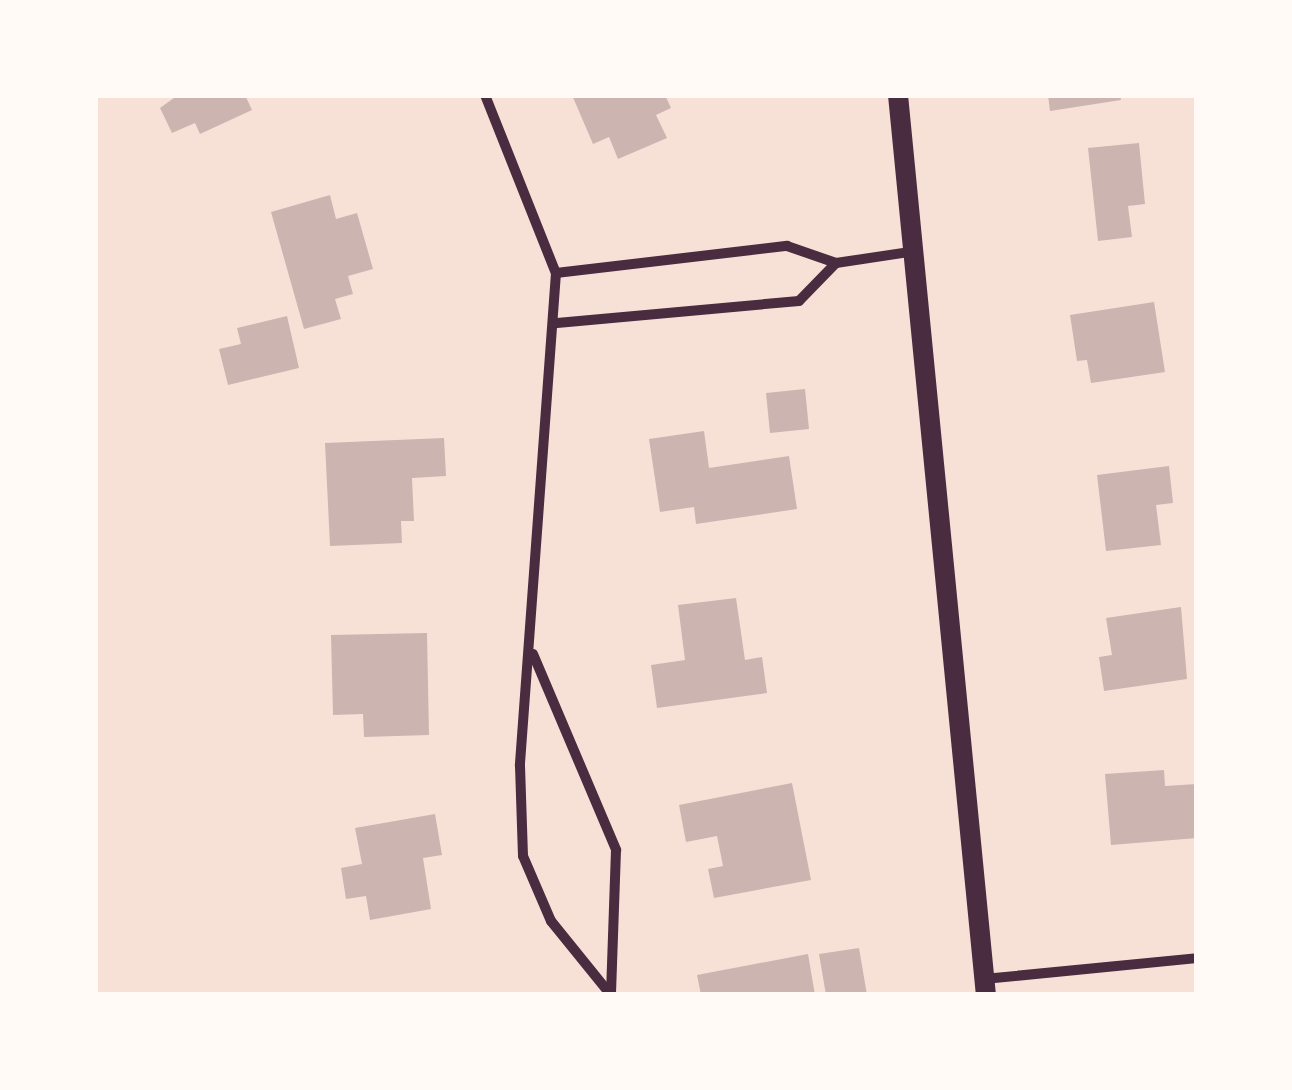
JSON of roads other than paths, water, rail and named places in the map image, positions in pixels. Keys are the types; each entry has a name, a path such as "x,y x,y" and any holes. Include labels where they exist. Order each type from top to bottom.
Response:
{"main road":[{"path":"898,95 910,252 985,987"}],"street":[{"path":"485,95 556,273 557,323 533,654 520,766 523,856 551,921 611,995"},
{"path":"556,273 788,246 836,264 910,252"},
{"path":"557,323 798,301 836,264"},
{"path":"533,654 616,850 611,995"},
{"path":"985,987 1197,958"}]}
